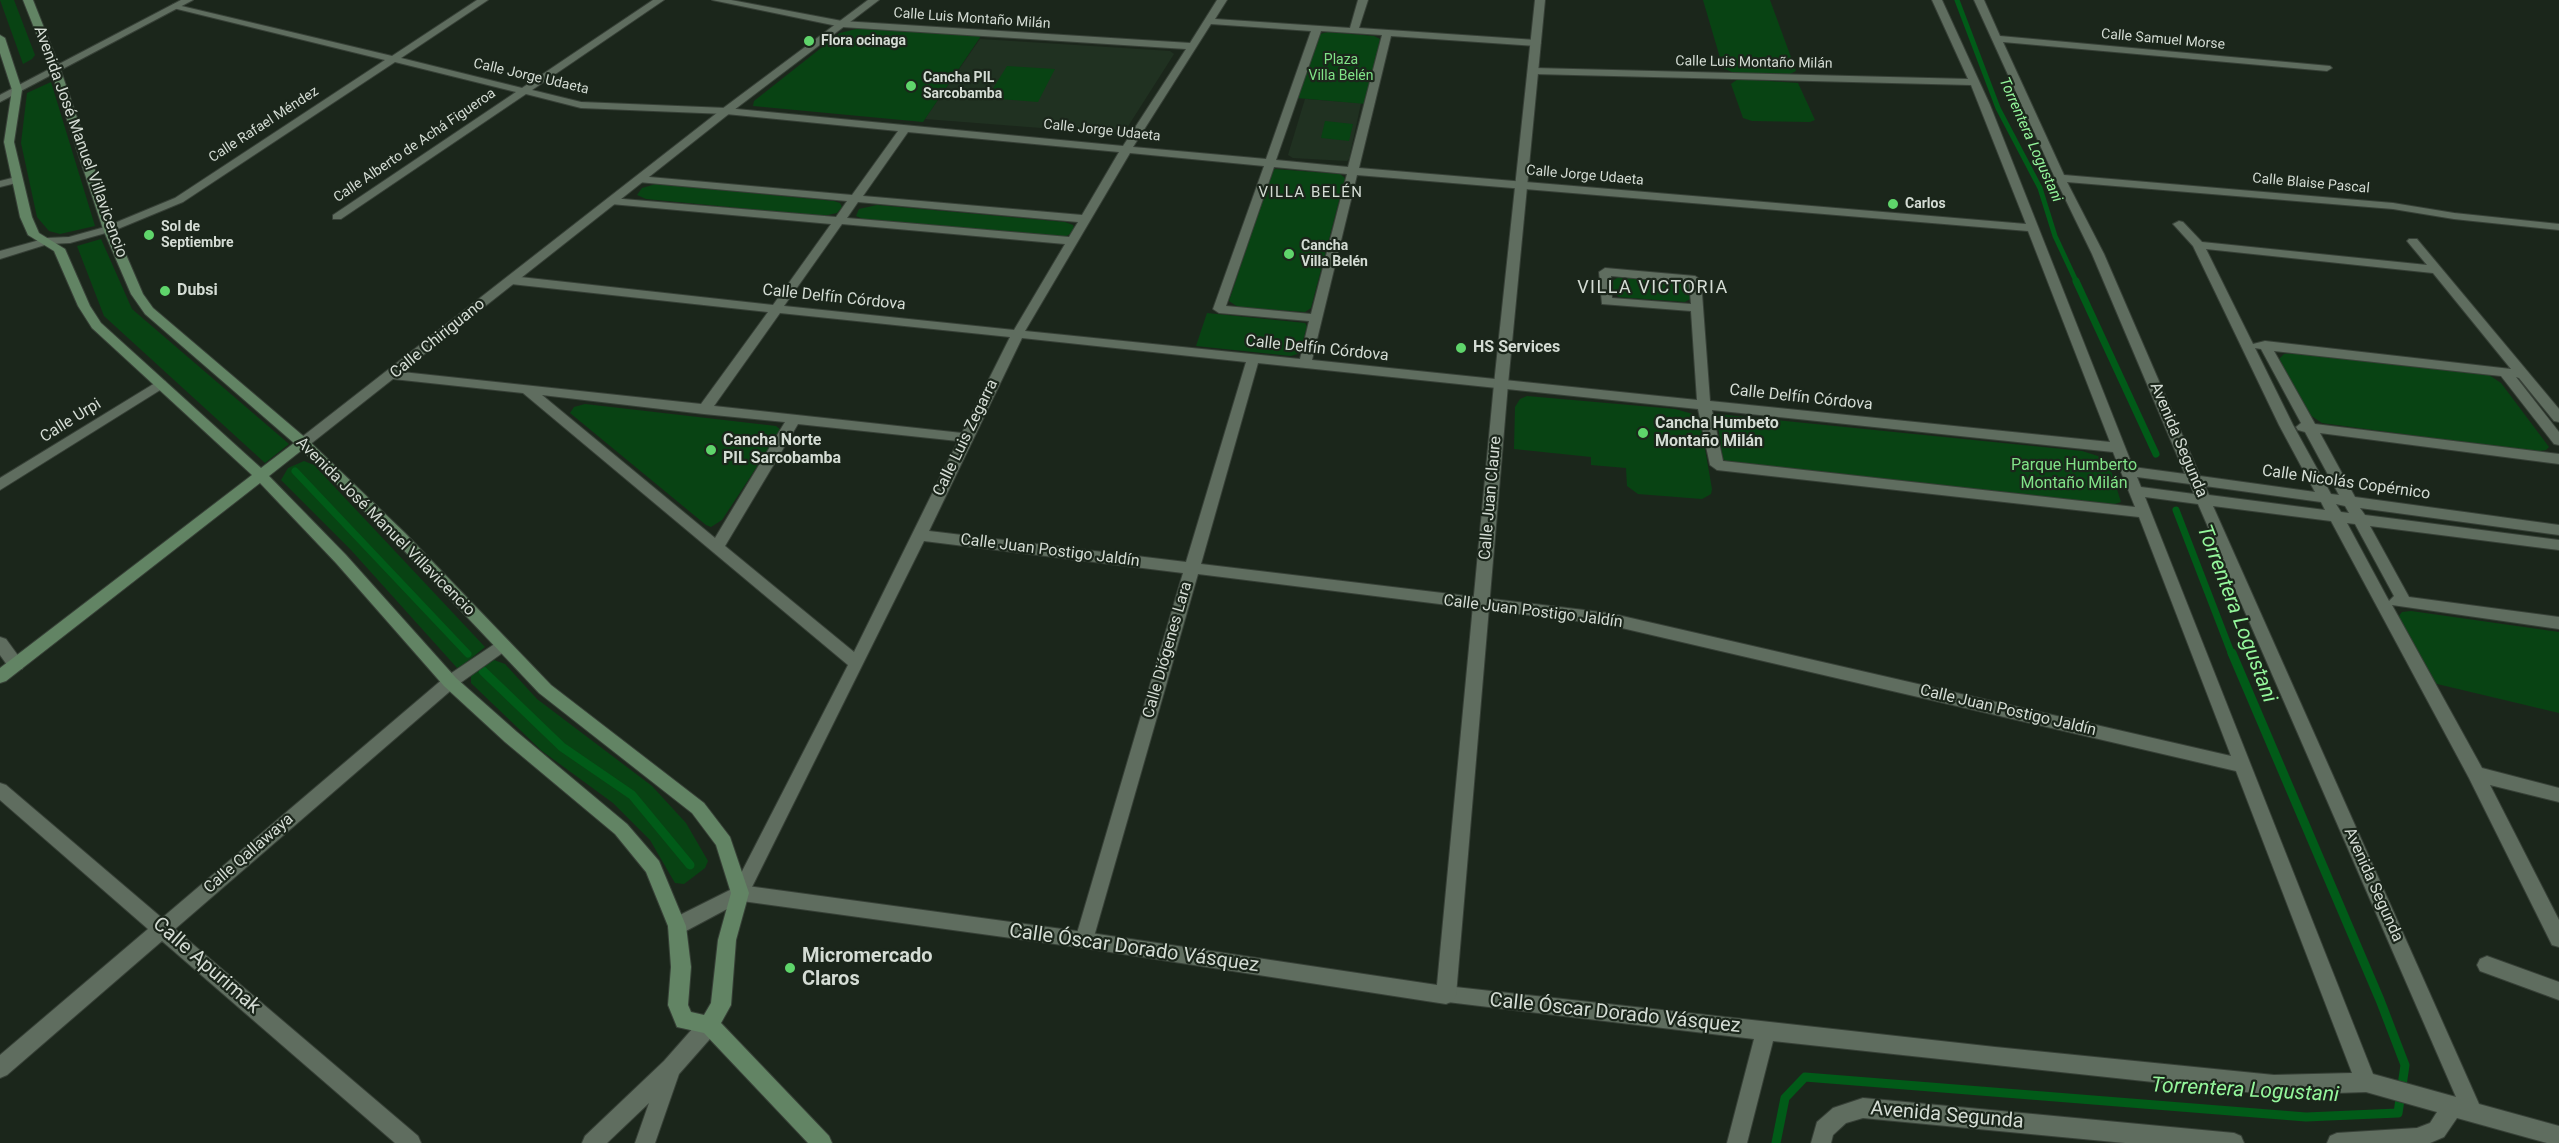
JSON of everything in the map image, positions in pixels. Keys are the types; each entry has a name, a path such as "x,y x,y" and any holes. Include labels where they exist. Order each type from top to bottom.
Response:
{"main road":[{"name":"Avenida José Manuel Villavicencio","path":"28,0 55,68 109,229 137,294 149,311 303,443 400,537 545,689 698,808 724,842 740,893"},
{"path":"0,38 17,90 9,142 26,217 34,235 59,249 84,306 96,324 262,477 341,559 450,682 511,737 621,829 654,867 677,926 681,967 678,1005 684,1020 709,1025 822,1143"},
{"name":"Calle Chiriguano","path":"0,676 262,477 303,443"},
{"path":"709,1025 721,1005 727,940 740,893"}],"street":[{"path":"0,99 55,68 188,0"},
{"name":"Calle Rafael Méndez","path":"0,255 47,241 70,240 109,229 179,200 483,0"},
{"name":"Calle Alberto de Achá Figueroa","path":"337,216 659,0"},
{"name":"Calle Luis Montaño Milán","path":"717,0 842,24 1192,46"},
{"name":"Calle Chiriguano","path":"303,443 393,375 638,179 874,0"},
{"name":"Calle Luis Zegarra","path":"740,893 857,663 1018,333 1127,148 1222,0"},
{"path":"1354,30 1363,0"},
{"name":"Calle Juan Claure","path":"1446,995 1501,384 1540,0"},
{"path":"1937,0 1974,82 2034,228 2366,1083"},
{"name":"Avenida Segunda","path":"1979,0 2060,178 2098,254 2473,1113"},
{"name":"Calle Jorge Udaeta","path":"176,6 581,105 726,111 1353,171 2034,228"},
{"path":"1210,21 1536,43"},
{"path":"1316,318 1219,309 1317,28"},
{"path":"1305,364 1387,33"},
{"name":"Calle Samuel Morse","path":"1997,39 2327,68"},
{"name":"Calle Luis Montaño Milán","path":"1534,71 1974,82"},
{"path":"704,410 906,127"},
{"name":"Calle Blaise Pascal","path":"2060,178 2393,206 2454,216 2559,227"},
{"path":"638,179 1085,219"},
{"path":"0,184 16,180"},
{"path":"611,201 1072,241"},
{"path":"2179,224 2198,245 2286,425 2476,774 2559,939"},
{"path":"2413,241 2559,418"},
{"path":"2198,245 2437,270"},
{"path":"1697,309 1606,300 1605,272 1695,280 1704,405 1717,465 2143,513"},
{"name":"Calle Delfín Córdova","path":"511,280 2120,448"},
{"path":"2246,343 2523,374"},
{"path":"2265,345 2308,428 2406,603"},
{"name":"Calle Diógenes Lara","path":"1084,940 1253,359"},
{"path":"2504,372 2559,441"},
{"path":"393,375 968,438"},
{"name":"Calle Urpi","path":"0,485 160,384"},
{"path":"528,391 857,663"},
{"path":"717,547 794,419"},
{"path":"2286,425 2559,459"},
{"name":"Calle Nicolás Copérnico","path":"2128,471 2559,530"},
{"name":"Calle Nicolás Copérnico","path":"2135,491 2559,545"},
{"name":"Calle Juan Postigo Jaldín","path":"918,535 1609,619 2243,766"},
{"path":"2379,599 2559,623"},
{"path":"0,643 16,665"},
{"name":"Calle Qallawaya","path":"0,1068 450,682 502,645"},
{"path":"2476,774 2559,795"},
{"name":"Calle Apurimak","path":"0,790 411,1143"},
{"path":"677,926 740,893"},
{"name":"Calle Óscar Dorado Vásquez","path":"740,893 1084,940 1446,995 2274,1085 2366,1083 2559,1136"},
{"path":"2487,965 2559,991"},
{"path":"592,1143 671,1068 709,1025"},
{"path":"1737,1143 1766,1031"},
{"path":"645,1143 671,1068"},
{"path":"2337,1143 2417,1138 2437,1130 2452,1107"},
{"name":"Avenida Segunda","path":"1821,1143 1824,1129 1840,1114 1863,1108 2234,1143"}],"shaded area":[{"path":"980,39 1170,51 1174,54 1125,131 1119,134 925,119"},
{"path":"1305,99 1361,103 1347,161 1293,158 1288,155"}],"green space":[{"path":"0,0 14,0 35,55 23,64"},
{"path":"1703,0 1770,0 1796,71 1790,74 1734,73 1723,68"},
{"path":"860,28 981,36 923,122 753,106 754,101 840,33"},
{"name":"Plaza Villa Belén","path":"1328,32 1374,36 1380,39 1366,104 1297,98 1320,34"},
{"path":"1007,66 1055,69 1038,102 987,98"},
{"path":"1738,79 1798,83 1815,120 1810,122 1752,121 1743,118 1731,84"},
{"path":"51,82 95,226 60,234 49,231 37,217 21,143 27,93"},
{"path":"1325,121 1353,124 1349,141 1321,138"},
{"path":"1275,169 1340,174 1345,178 1311,308 1305,312 1238,307 1229,301 1272,171"},
{"path":"656,184 834,201 840,203 842,207 837,213 823,216 646,199 637,195 642,188"},
{"path":"877,205 1065,222 1073,225 1075,231 1063,238 865,220 856,216 859,209"},
{"path":"101,239 132,309 289,444 265,463 104,316 77,246"},
{"path":"1620,276 1685,282 1689,285 1690,299 1685,302 1619,297 1613,292 1611,282"},
{"path":"1207,313 1305,323 1307,326 1300,353 1291,356 1196,346"},
{"path":"2295,353 2489,375 2501,383 2549,447 2546,450 2535,452 2322,423 2310,415 2279,359 2284,354"},
{"path":"1527,396 1675,409 1693,414 1700,420 1711,494 1702,499 1638,494 1627,486 1626,468 1591,465 1591,457 1514,449 1515,407 1520,399"},
{"path":"585,404 776,426 781,430 722,520 711,527 570,413 574,407"},
{"name":"Parque Humberto Montaño Milán","path":"1716,414 2082,451 2098,456 2109,464 2121,502 2112,505 1729,463 1723,459"},
{"path":"304,461 314,465 485,647 458,669 351,550 281,480 288,468"},
{"path":"2411,611 2559,632 2559,713 2433,683 2398,617 2402,612"},
{"path":"494,660 505,664 537,699 652,786 686,823 708,861 705,868 684,884 675,883 650,840 613,803 542,751 471,683 471,674"}],"waterway":[{"name":"Torrentera Logustani","path":"1957,0 1998,108 2040,188 2055,236 2077,283"},
{"name":"Torrentera Logustani","path":"2076,281 2156,454"},
{"path":"295,471 468,654"},
{"name":"Torrentera Logustani","path":"2176,510 2232,655"},
{"name":"Torrentera Logustani","path":"1776,1143 1785,1098 1805,1077 2306,1117 2398,1113 2405,1065 2380,1000 2232,653"},
{"path":"483,671 562,747 632,795 690,865"}],"place":[{"name":"Flora ocinaga","path":"809,41"},
{"name":"Cancha PIL Sarcobamba","path":"911,86"},
{"name":"Carlos","path":"1893,204"},
{"name":"Sol de Septiembre","path":"149,235"},
{"name":"Cancha Villa Belén","path":"1289,254"},
{"name":"Dubsi","path":"165,291"},
{"name":"HS Services","path":"1461,348"},
{"name":"Cancha Humbeto Montaño Milán","path":"1643,433"},
{"name":"Cancha Norte PIL Sarcobamba","path":"711,450"},
{"name":"Micromercado Claros","path":"790,968"}],"district":[{"name":"VILLA BELÉN","path":"1311,193"},
{"name":"VILLA VICTORIA","path":"1653,288"}]}
